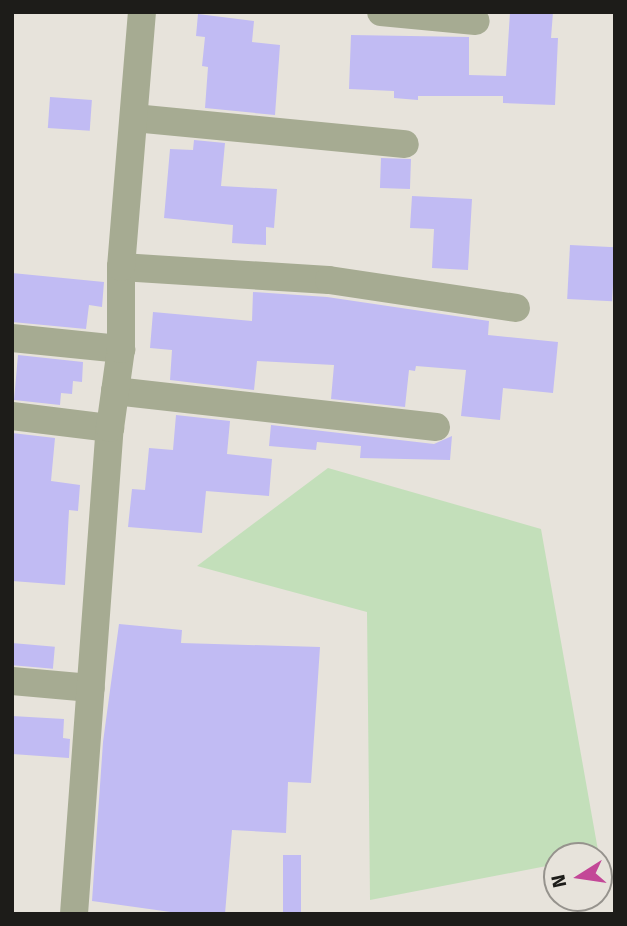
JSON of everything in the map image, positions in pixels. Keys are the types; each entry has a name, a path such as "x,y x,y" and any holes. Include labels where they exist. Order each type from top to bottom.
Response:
{"street":[{"path":"74,914 110,428 121,349 121,267 142,12"},
{"path":"381,12 476,21"},
{"path":"134,118 405,144"},
{"path":"121,267 329,280 516,308"},
{"path":"12,338 121,349"},
{"path":"115,391 436,427"},
{"path":"12,416 110,428"},
{"path":"12,681 91,688"}],"green space":[{"path":"328,468 541,529 597,842 543,842 543,867 370,900 367,612 197,566"}],"building":[{"path":"510,12 553,12 551,38 558,38 555,105 503,103 503,96 418,96 418,100 394,98 394,91 349,89 351,35 469,37 469,75 506,76"},
{"path":"198,14 254,21 252,42 280,45 275,115 205,108 208,67 202,66 205,37 196,36"},
{"path":"50,97 92,100 90,131 48,128"},
{"path":"194,140 225,143 221,186 277,189 274,228 266,227 266,245 232,243 233,225 164,218 170,149 193,150"},
{"path":"381,158 411,159 410,189 380,188"},
{"path":"412,196 472,199 468,270 432,268 434,229 410,228"},
{"path":"570,245 615,247 612,301 567,299"},
{"path":"12,273 104,282 102,307 89,305 86,329 12,322"},
{"path":"253,292 327,297 489,321 488,335 558,342 553,393 503,388 500,420 461,416 466,370 416,366 415,371 409,370 405,407 331,399 334,365 257,361 254,390 170,380 172,350 150,348 153,312 252,321"},
{"path":"18,355 83,362 82,382 73,381 72,394 61,393 60,405 14,400"},
{"path":"176,415 230,421 227,454 272,459 269,496 206,491 202,533 128,527 132,489 145,490 149,448 173,450"},
{"path":"271,425 434,444 452,436 450,460 360,458 361,446 317,442 316,450 269,446"},
{"path":"12,433 55,438 51,481 80,485 78,511 69,510 65,585 12,581"},
{"path":"119,624 182,630 181,643 320,647 311,783 288,782 286,833 232,830 225,914 185,914 92,901 103,742"},
{"path":"12,643 55,647 53,669 12,665"},
{"path":"12,716 64,719 63,738 70,739 69,758 12,754"},
{"path":"283,855 301,855 301,914 283,914"}]}
